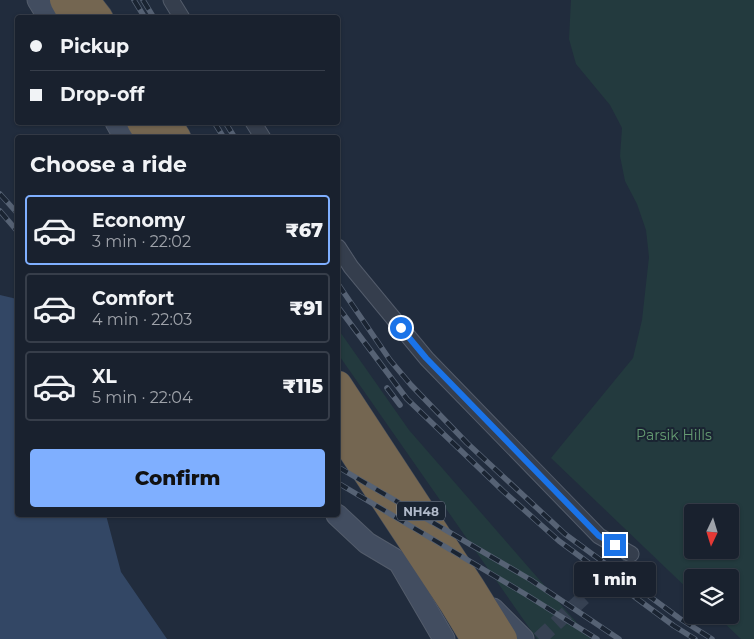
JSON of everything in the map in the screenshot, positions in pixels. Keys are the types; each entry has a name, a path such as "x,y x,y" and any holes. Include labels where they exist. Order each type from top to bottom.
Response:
{"highway":[{"path":"64,0 89,9"},
{"path":"125,126 144,135"},
{"name":"NH48","path":"340,388 470,586 502,639"},
{"name":"NH48","path":"340,432 454,603 475,639"}],"main road":[{"path":"38,0 48,15"},
{"path":"339,517 367,543 399,562 444,639"},
{"path":"470,586 523,639"}],"street":[{"path":"171,0 180,15"},
{"path":"340,250 351,267 426,358 599,536 631,554"}],"green space":[{"name":"Parsik Hills","path":"571,0 754,0 754,639 741,639 725,624 739,624 739,569 684,569 684,585 551,458 633,358 642,320 649,257 646,230 637,204 625,181 620,156 622,128 610,105 576,64 569,39"},
{"path":"340,332 409,430 591,639 537,639 340,357"}],"water":[{"path":"0,295 15,299 15,517 107,517 121,572 167,639 0,639"}],"tunnel":[{"path":"539,639 631,554"}],"railway":[{"path":"134,0 143,15"},
{"path":"143,0 152,15"},
{"path":"216,125 222,135"},
{"path":"227,125 233,135"},
{"path":"0,194 15,211"},
{"path":"0,211 15,228"},
{"path":"340,287 390,360 411,385 467,443 565,534 679,618 712,639"},
{"path":"340,310 407,399 503,491 559,541 674,626 695,639"},
{"path":"387,388 400,405"},
{"path":"340,468 531,580 619,639"},
{"path":"340,484 597,639"}],"route":[{"path":"401,328 426,358 599,536 615,545"}]}
